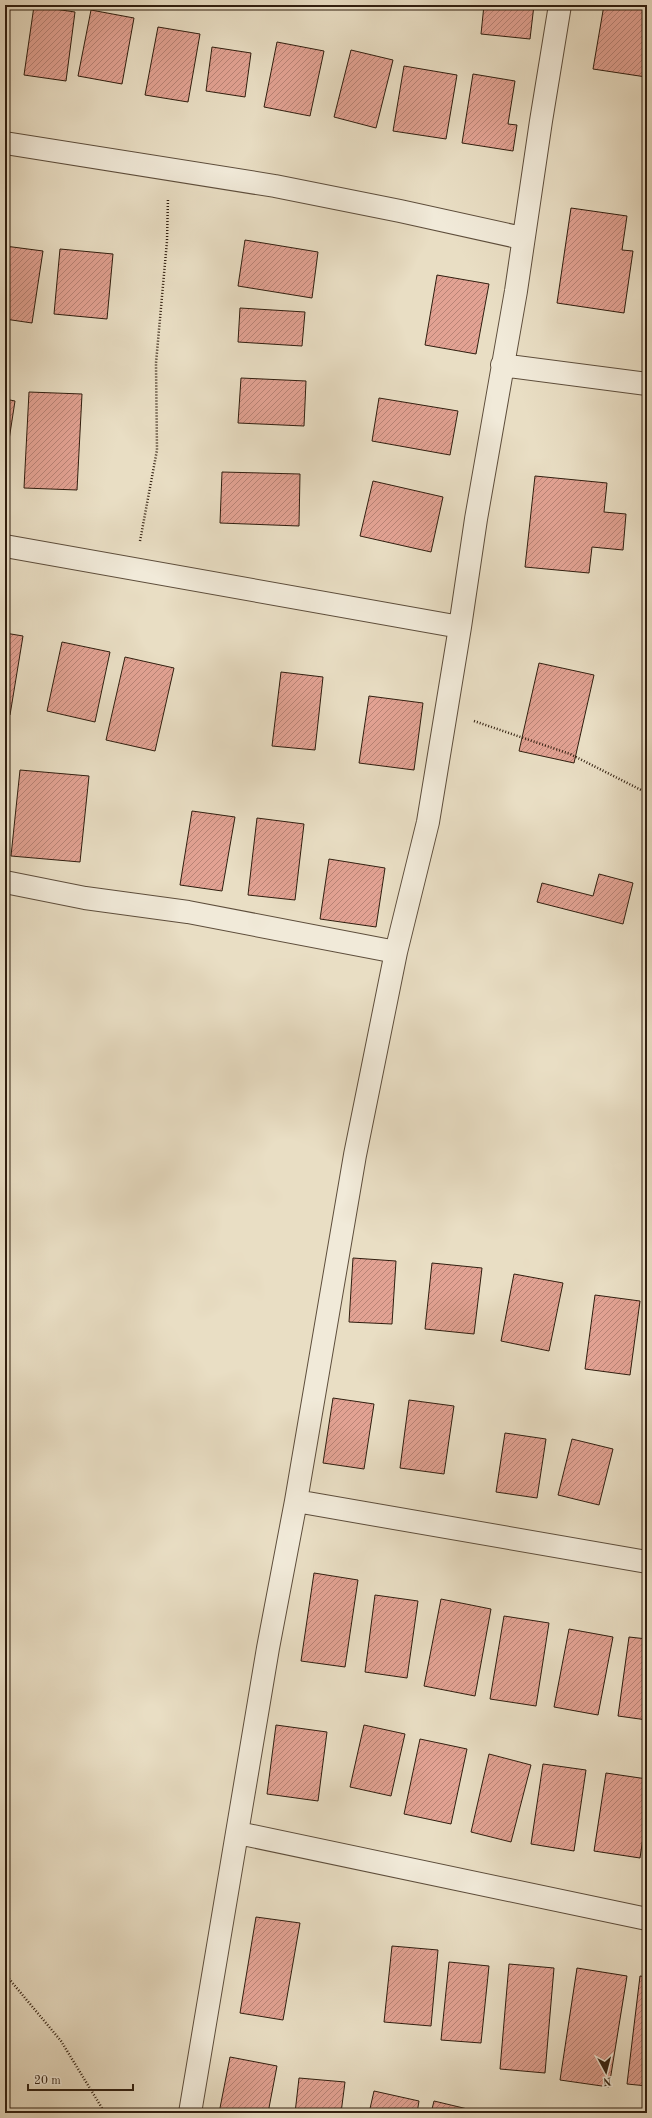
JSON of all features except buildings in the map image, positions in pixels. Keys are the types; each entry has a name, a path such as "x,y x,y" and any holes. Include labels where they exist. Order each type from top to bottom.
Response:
{"street":[{"path":"190,2113 268,1648 296,1500 355,1155 396,952 428,822 447,711 476,519 516,291 522,238 560,5"},
{"path":"5,143 168,168 400,211 522,238"},
{"path":"502,365 647,384"},
{"path":"5,546 460,627"},
{"path":"5,882 85,898 188,912 396,952"},
{"path":"296,1500 647,1562"},
{"path":"238,1833 647,1918"}],"path":[{"path":"135,569 157,450 156,363 167,241 168,168"},
{"path":"447,711 570,754 647,793"},
{"path":"5,1974 61,2041 105,2113"}]}
